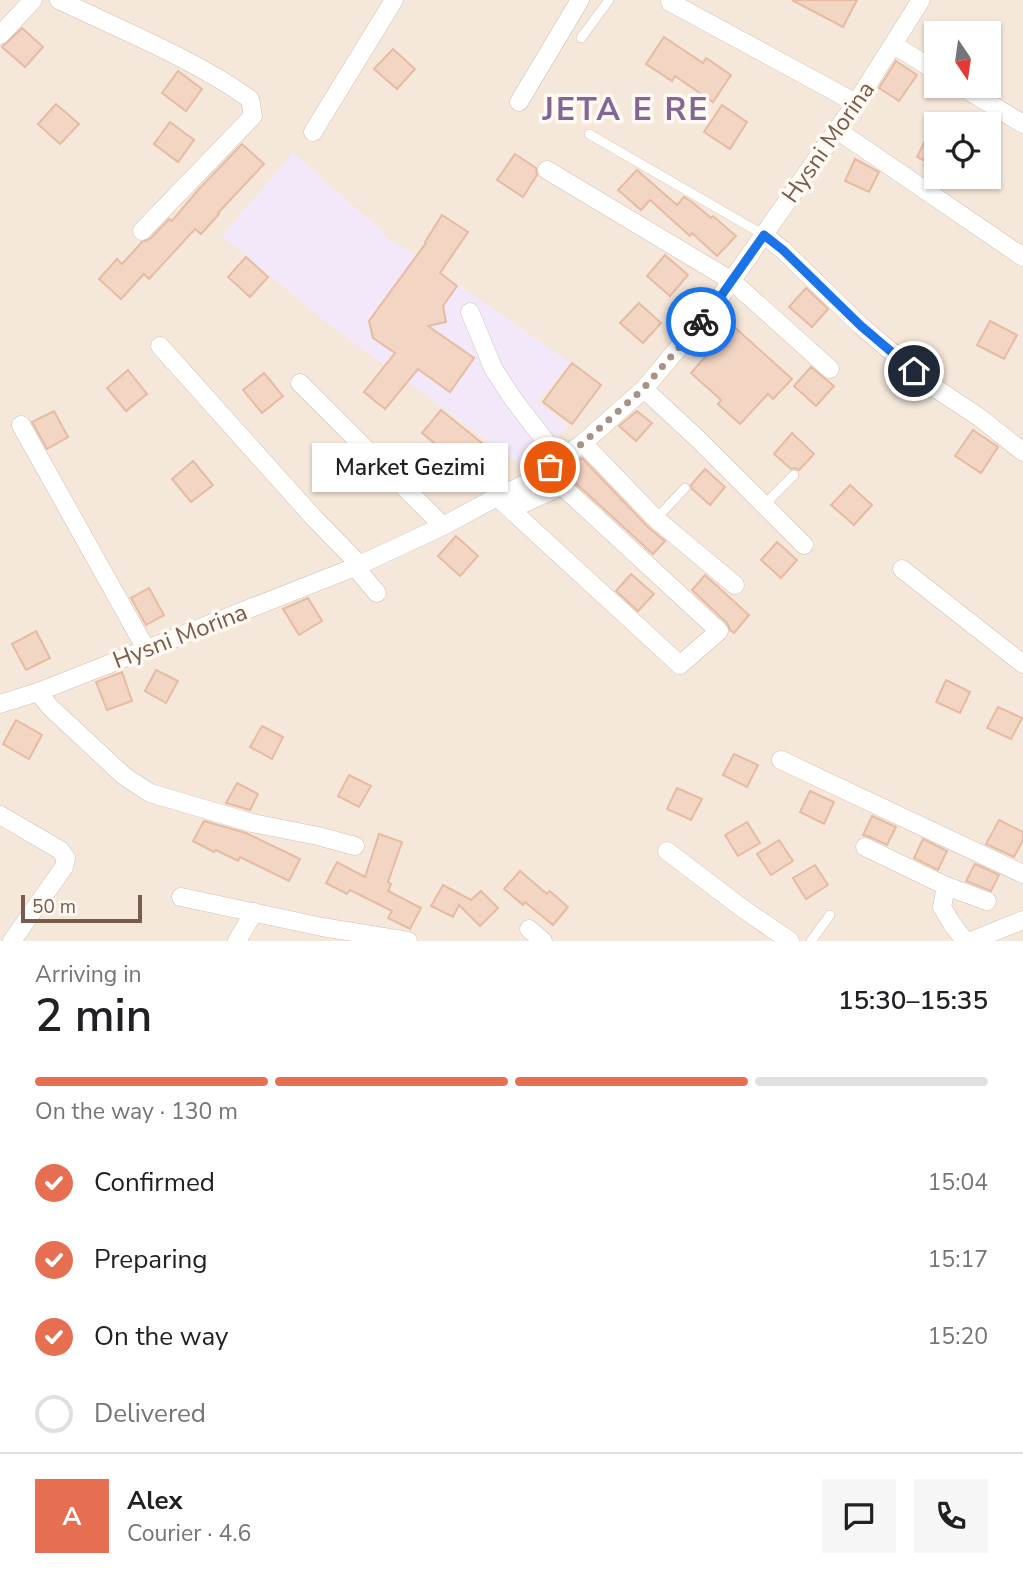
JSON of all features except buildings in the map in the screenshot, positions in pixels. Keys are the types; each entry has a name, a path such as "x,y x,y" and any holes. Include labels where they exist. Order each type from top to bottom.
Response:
{"street":[{"path":"0,35 33,0"},
{"path":"59,0 170,53 250,99 253,116 142,231"},
{"path":"313,132 394,0"},
{"path":"519,103 580,0"},
{"name":"Hysni Morina","path":"0,704 38,692 357,566 443,526 503,502 583,443 643,389 716,303 856,103 921,0"},
{"path":"670,2 856,103"},
{"path":"894,45 924,64"},
{"path":"981,98 1023,124"},
{"path":"837,130 1023,257"},
{"path":"547,170 732,281 787,322 830,369"},
{"path":"764,235 861,326 932,386 979,417 1023,452"},
{"path":"470,312 493,368 560,460"},
{"path":"160,346 357,566 377,593"},
{"path":"300,383 443,526"},
{"path":"643,389 700,441 804,545"},
{"path":"21,425 146,649"},
{"path":"583,443 656,519 735,585"},
{"path":"562,486 719,631 680,665 503,502 520,506 562,486"},
{"path":"902,569 1023,664"},
{"path":"38,692 50,708 124,776 150,793 252,824 355,846"},
{"path":"781,760 1023,874"},
{"path":"0,815 60,850 66,858 64,867 12,941"},
{"path":"865,847 946,886 987,901"},
{"path":"667,851 790,941"},
{"path":"946,886 942,907 965,941"},
{"path":"181,897 322,927 408,941"},
{"path":"237,941 254,912"},
{"path":"971,941 1023,919"}],"lane":[{"path":"582,38 609,0"},
{"path":"589,134 764,235"},
{"path":"764,505 794,475"},
{"path":"656,519 685,488"},
{"path":"811,941 830,915"}],"shaded area":[{"path":"0,0 1023,0 1023,941 0,941"},
{"path":"293,153 388,239 417,256 571,363 537,402 569,426 520,465 326,322 222,236"}],"way so far":[{"path":"550,467 583,443 643,389 701,322"}],"place":[{"name":"Market Gezimi","path":"550,467"}],"district":[{"name":"JETA E RE","path":"626,109"}],"route":[{"path":"701,322 764,235 861,326 914,371"}]}
